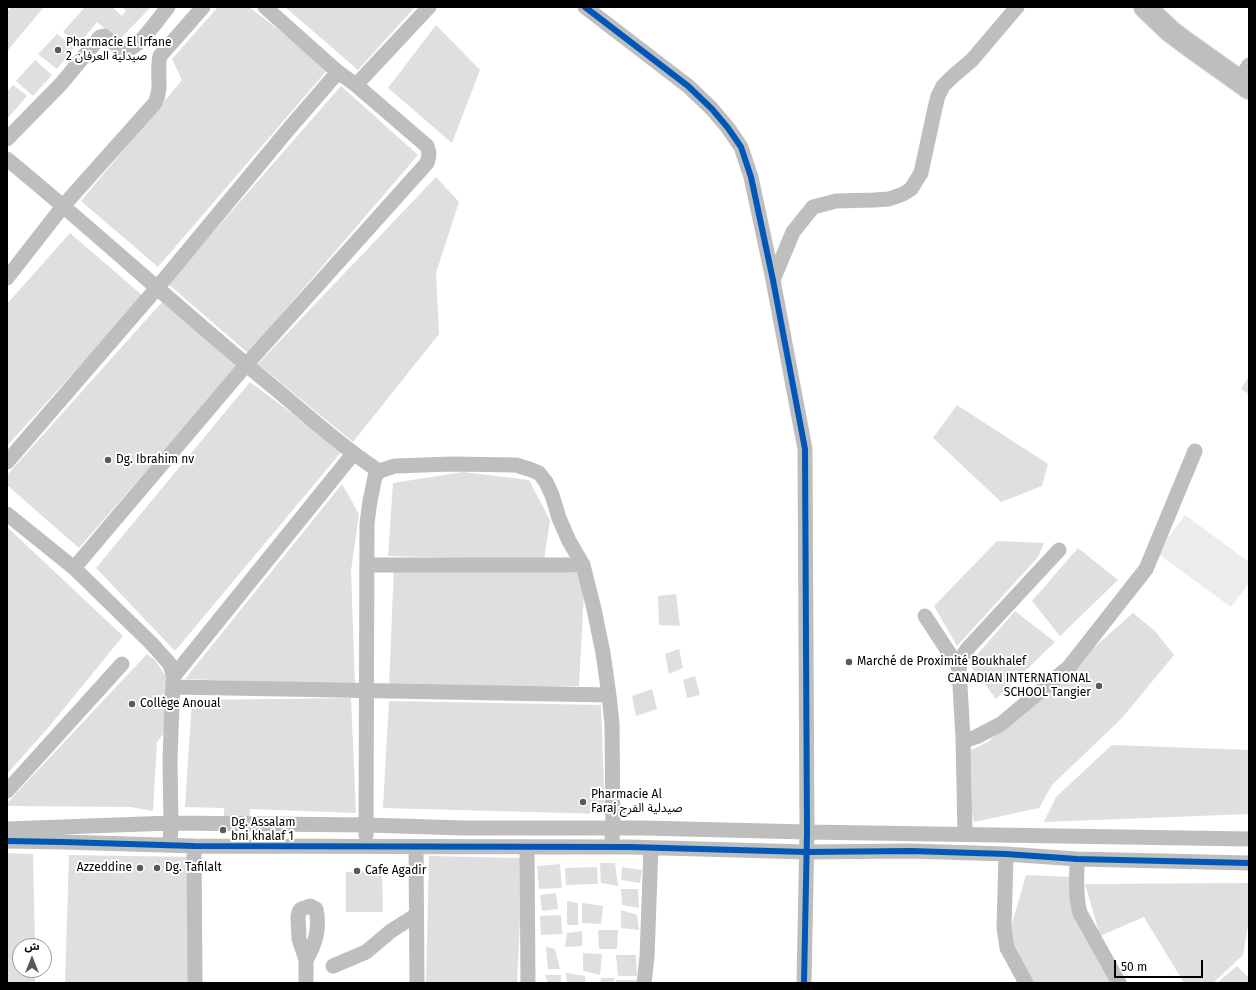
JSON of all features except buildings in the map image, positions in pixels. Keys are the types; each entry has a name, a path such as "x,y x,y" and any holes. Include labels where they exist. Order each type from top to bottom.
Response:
{"highway":[{"path":"1145,7 1170,31 1186,43 1246,78"}],"street":[{"path":"7,138 61,84 100,37 104,36 122,49 131,48 150,31 168,7"},
{"path":"7,278 64,205 155,103 159,92 158,65 160,56 203,7"},
{"path":"74,568 246,365 424,166 429,157 429,152 426,146 356,85 338,72 266,7"},
{"path":"356,85 429,7"},
{"path":"585,7 688,86 712,109 741,147 751,177 773,280 805,449 807,832 804,983"},
{"path":"773,280 793,232 813,207 836,201 889,199 903,194 911,189 921,173 938,96 943,86 972,60 1016,7"},
{"path":"7,462 157,288 338,72"},
{"path":"7,159 64,205 246,365 353,454 379,472"},
{"path":"963,738 970,739 976,737 1001,724 1069,667 1146,569 1195,451"},
{"path":"173,682 353,454"},
{"path":"366,846 367,523 375,477 379,472 395,466 490,464 516,465 529,468 538,473 546,482 569,541 583,565 603,653 612,724 613,828 611,847"},
{"path":"7,514 74,568 163,656 172,670 170,845"},
{"path":"965,834 963,738 959,668 962,657 968,648 1059,550"},
{"path":"368,565 583,565"},
{"path":"926,616 959,668"},
{"path":"7,791 122,664"},
{"path":"173,682 367,691 609,695"},
{"path":"7,828 171,823 366,825 464,828 613,828 1249,839"},
{"path":"7,841 194,846 611,847 806,852 911,851 1006,854 1077,859 1249,863"},
{"path":"194,846 195,983"},
{"path":"416,847 417,983"},
{"path":"527,847 528,983"},
{"path":"644,983 647,957 650,848"},
{"path":"1006,854 1004,928 1007,948 1026,983"},
{"path":"1077,859 1077,895 1080,913 1119,983"},
{"path":"333,966 366,952 391,931 416,915"},
{"path":"306,960 306,983"}],"shaded area":[{"path":"1185,515 1249,562 1249,583 1231,607 1157,553"}],"cycle path":[{"path":"585,7 688,86 712,109 741,147 751,177 773,280 805,449 807,832 804,983"},
{"path":"7,841 194,846 629,847 806,852 911,851 1006,854 1077,859 1249,863"}],"place":[{"name":"Pharmacie El Irfane صيدلية العرفان 2","path":"58,50"},
{"name":"Dg. Ibrahim nv","path":"108,460"},
{"name":"Marché de Proximité Boukhalef","path":"849,662"},
{"name":"CANADIAN INTERNATIONAL SCHOOL Tangier","path":"1099,686"},
{"name":"Collège Anoual","path":"132,704"},
{"name":"Pharmacie Al Faraj صيدلية الفرج","path":"583,802"},
{"name":"Dg. Assalam bni khalaf 1","path":"223,830"},
{"name":"Azzeddine","path":"140,868"},
{"name":"Dg. Tafilalt","path":"157,868"},
{"name":"Cafe Agadir","path":"357,871"}]}
